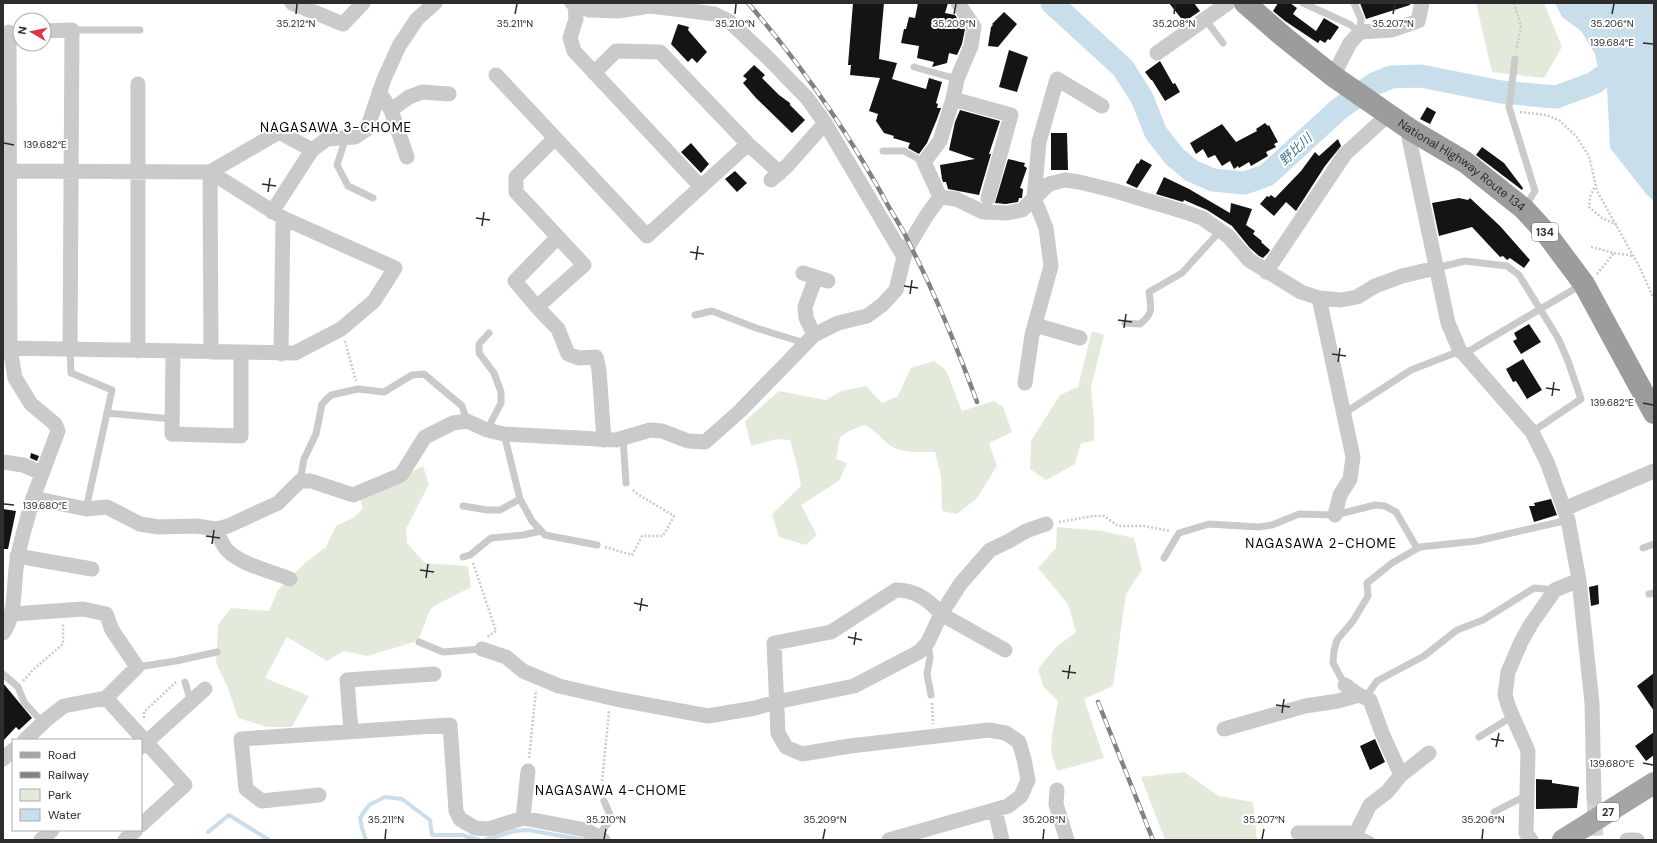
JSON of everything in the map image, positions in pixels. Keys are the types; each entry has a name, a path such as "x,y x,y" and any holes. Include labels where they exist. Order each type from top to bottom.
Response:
{"highway":[{"name":"National Highway Route 134","path":"1245,3 1337,79 1411,130 1465,162 1524,209 1546,233 1584,284 1654,413"}],"main road":[{"name":"27","path":"1563,840 1654,783"},
{"name":"27","path":"1586,840 1654,799"}],"street":[{"path":"292,3 343,24 363,3"},
{"path":"281,354 278,215 312,150 327,139 355,137 367,129 384,78 399,46 417,19 435,3"},
{"path":"940,197 924,162 940,141 953,100 957,79 970,46 974,27 958,3"},
{"path":"1157,53 1228,3"},
{"path":"1337,79 1350,44 1360,32 1392,30 1418,21 1422,3"},
{"path":"701,187 574,52 570,38 576,19 574,4 589,10 618,11 650,5 714,14 729,21 767,57 806,98 825,123 904,257"},
{"path":"52,31 72,30 70,349"},
{"path":"3,633 12,614 17,556 33,498 58,431 55,424 31,404 15,378 7,348 6,171 10,32"},
{"path":"594,73 616,51 660,52 748,144 776,176 825,123"},
{"path":"496,75 647,236 748,144"},
{"path":"1025,383 1035,325 1051,266 1046,228 1034,198 1039,142 1057,79 1102,106"},
{"path":"138,84 138,350"},
{"path":"380,92 391,110 407,157"},
{"path":"391,110 409,97 422,92 449,94"},
{"path":"953,100 1011,115 988,198"},
{"path":"1266,272 1345,154 1382,111"},
{"path":"1411,130 1408,138 1448,324 1462,352 1532,432 1547,462 1566,514 1579,580 1592,703 1594,798"},
{"path":"6,171 210,172 279,132 312,150"},
{"path":"538,307 584,265 516,192 516,177 555,138"},
{"path":"7,348 281,354 295,353 341,329 374,301 395,268 278,215 210,172"},
{"path":"210,172 211,352"},
{"path":"940,197 956,200 983,212 1007,213 1022,210 1049,184 1065,180 1079,182 1202,218 1228,236 1249,260 1266,272 1301,292 1319,298 1341,300 1357,297 1375,286 1402,276 1436,268"},
{"path":"33,498 86,509 108,507 140,524 160,527 196,526 216,529 228,526 278,503 300,481 311,481 353,495 400,475 425,438 453,423 467,421 487,430 504,434 604,440 616,440 650,430 662,431 688,442 705,442 740,411 810,339 838,323 867,316 882,305 896,290 904,257 913,238 940,197"},
{"path":"558,237 515,281 558,329 568,354 579,358 596,357 599,370 604,440"},
{"path":"810,339 805,307 816,277"},
{"path":"1319,298 1342,414 1353,457 1350,479 1340,495 1335,515"},
{"path":"1035,325 1080,338"},
{"path":"172,351 172,434 241,436 241,353"},
{"path":"3,462 23,466 42,474"},
{"path":"1566,514 1654,471"},
{"path":"475,650 506,657 523,671 559,686 614,698 708,716 755,708 776,702 854,686 919,652 928,642 941,614 961,584 990,550 1026,531 1046,524"},
{"path":"216,529 227,550 244,562 272,571 290,579"},
{"path":"17,556 92,569"},
{"path":"1525,838 1528,751 1505,695 1508,672 1528,630 1555,590 1579,580"},
{"path":"889,840 928,835 1008,806 1021,796 1028,780 1019,742 1006,733 989,730 850,746 802,754 786,746 778,733 774,643 831,632 896,590 911,592 923,597 941,614 1005,650"},
{"path":"12,614 83,609 106,614 112,630 137,667 106,698 64,706 25,739"},
{"path":"351,731 347,680 434,674"},
{"path":"1345,685 1370,700 1382,733 1401,775"},
{"path":"147,742 205,689"},
{"path":"1224,729 1305,706 1362,696"},
{"path":"106,698 185,785 142,824"},
{"path":"319,795 262,801 246,789 240,739 450,725 456,811 460,819 475,828 489,829 524,818 586,830 600,838"},
{"path":"3,759 12,751"},
{"path":"1298,832 1356,833 1370,805 1387,792 1401,775 1429,753"},
{"path":"524,818 528,771"},
{"path":"1057,790 1056,804 1067,840"},
{"path":"995,810 1002,840"},
{"path":"42,840 51,831"},
{"path":"125,840 135,831"},
{"path":"1627,840 1637,840"}],"lane":[{"path":"1303,3 1349,24 1360,32"},
{"path":"1354,3 1361,19 1360,32"},
{"path":"1205,19 1223,43"},
{"path":"72,30 140,30"},
{"path":"1515,59 1509,109 1535,191 1524,209"},
{"path":"914,67 957,79"},
{"path":"346,137 338,165 348,186 373,198"},
{"path":"883,151 904,151 924,162"},
{"path":"1125,323 1140,324 1149,317 1151,310 1149,292 1182,273 1220,230"},
{"path":"1436,268 1465,261 1507,266 1519,275 1560,344 1568,361 1581,399 1532,432"},
{"path":"1342,414 1411,370 1462,352 1584,284"},
{"path":"695,315 712,311 756,328 810,339"},
{"path":"487,430 501,403 501,392 494,373 479,353 479,344 489,333"},
{"path":"70,349 71,373 112,390 86,509"},
{"path":"300,481 304,459 316,434 322,404 331,395 358,389 384,392 412,376 424,374 462,406 467,421"},
{"path":"107,414 172,419"},
{"path":"504,434 520,498 532,521 545,535 597,545"},
{"path":"623,438 626,483"},
{"path":"463,506 487,510 500,510 520,498"},
{"path":"1164,558 1179,533 1209,524 1259,527 1272,525 1299,514 1335,515 1374,505 1385,506 1396,512 1417,548"},
{"path":"1345,685 1333,663 1337,640 1353,621 1368,596 1367,583 1392,563 1420,547 1477,541 1566,514"},
{"path":"466,556 491,538 524,535 541,530"},
{"path":"1643,548 1654,544"},
{"path":"1362,696 1377,681 1424,656 1457,630 1483,620 1534,588 1555,590"},
{"path":"419,642 443,652 475,650"},
{"path":"928,642 930,658 928,674 931,695"},
{"path":"137,667 176,661 217,652"},
{"path":"3,674 18,687 24,702 43,723"},
{"path":"185,682 191,702"},
{"path":"1479,737 1513,716"},
{"path":"1494,812 1527,795"},
{"path":"600,838 612,819 604,801"},
{"path":"1356,833 1371,840"}],"path":[{"path":"1514,3 1521,26 1515,59"},
{"path":"1509,109 1546,115 1558,120 1576,136 1589,156 1597,191 1634,256 1654,299"},
{"path":"1596,184 1590,197 1589,207 1602,218 1617,225"},
{"path":"1591,247 1634,256"},
{"path":"1584,284 1597,274 1614,253"},
{"path":"341,329 358,389"},
{"path":"597,545 632,555 642,536 663,536 674,516 639,495 626,483"},
{"path":"1046,524 1093,516 1104,516 1118,526 1144,526 1179,533"},
{"path":"466,556 496,630 475,650"},
{"path":"18,687 34,669 63,644 62,611"},
{"path":"147,742 144,712 175,683 179,676 176,661"},
{"path":"528,771 537,677"},
{"path":"931,695 934,736"},
{"path":"604,801 601,792 609,709 614,698"}],"green space":[{"path":"1476,3 1544,3 1562,47 1544,78 1492,72"},
{"path":"1092,331 1104,335 1091,388 1094,419 1094,441 1081,443 1075,464 1046,480 1030,469 1031,441 1060,395 1078,387"},
{"path":"934,361 946,370 962,411 994,401 1003,407 1012,432 989,443 997,466 977,498 957,514 942,511 941,476 935,452 912,452 896,449 887,444 872,429 864,425 849,431 840,437 836,459 847,463 839,481 801,505 817,535 806,545 779,537 772,514 801,486 790,440 777,439 751,446 745,421 779,391 826,400 841,391 866,386 882,403 898,396 911,368"},
{"path":"423,466 429,484 406,529 407,543 425,563 468,566 471,587 434,606 430,610 420,636 414,642 367,656 344,651 327,661 287,637 265,678 309,696 292,727 267,727 238,718 228,688 216,663 218,625 231,608 269,611 278,590 305,563 326,547 336,526 353,518 363,508 360,499"},
{"path":"1057,527 1102,531 1134,538 1142,570 1126,594 1113,686 1084,699 1104,758 1057,771 1051,752 1052,735 1058,701 1043,686 1038,669 1055,648 1076,632 1068,604 1038,568 1056,548"},
{"path":"1184,772 1219,796 1253,802 1257,840 1165,840 1141,777"}],"water":[{"path":"1555,3 1654,3 1654,201 1647,195 1610,148 1607,87 1598,68 1595,54 1581,31 1562,17"}],"building":[{"path":"853,3 884,3 879,59 897,63 892,79 926,89 929,78 942,82 936,103 938,104 937,108 941,108 927,143 919,154 908,148 910,143 893,138 894,136 884,133 876,121 878,114 869,111 880,78 850,75 851,65 848,65"},
{"path":"918,3 948,3 945,13 955,15 957,18 955,27 965,29 962,44 957,55 949,53 947,63 932,67 934,62 917,58 919,46 901,43 904,29 906,29 909,17 915,18"},
{"path":"1169,3 1194,3 1200,11 1184,22"},
{"path":"1278,3 1290,3 1297,8 1293,14 1316,31 1324,18 1339,27 1330,40 1328,39 1325,43 1320,40 1318,43 1273,11"},
{"path":"1360,3 1410,3 1410,5 1366,19"},
{"path":"1004,12 1017,24 998,47 988,46 992,24"},
{"path":"678,24 689,27 688,30 707,52 697,63 692,58 688,62 671,44"},
{"path":"1009,50 1028,57 1017,92 999,87"},
{"path":"1160,61 1173,84 1175,83 1180,92 1165,101 1152,80 1145,72"},
{"path":"754,65 765,75 762,78 779,95 790,103 790,105 805,120 792,133 756,98 743,83 747,79 743,76"},
{"path":"1427,107 1436,112 1430,124 1420,119"},
{"path":"960,110 1000,121 989,154 991,154 979,195 948,189 946,182 943,182 942,179 940,165 975,159 949,150 955,122"},
{"path":"1265,123 1268,126 1269,125 1278,142 1274,144 1276,147 1266,152 1268,156 1251,166 1249,162 1239,168 1238,166 1234,169 1230,161 1222,166 1215,155 1208,158 1203,149 1196,154 1190,143 1222,124 1236,142 1257,131 1256,129"},
{"path":"1051,133 1067,133 1068,170 1051,170"},
{"path":"1338,139 1341,146 1325,166 1296,211 1286,202 1274,216 1260,204 1267,196 1269,197 1271,195 1275,198 1301,171 1315,152 1319,156"},
{"path":"691,143 709,164 701,173 681,152"},
{"path":"1482,147 1504,163 1523,188 1522,190 1476,155"},
{"path":"1008,159 1025,163 1024,166 1027,168 1020,188 1023,189 1022,198 1019,198 1018,202 1006,204 995,203"},
{"path":"1141,159 1152,165 1137,188 1126,183 1137,163 1138,164"},
{"path":"735,171 747,183 737,192 725,179"},
{"path":"1164,177 1189,189 1230,213 1231,203 1252,209 1246,225 1255,231 1253,234 1270,250 1268,253 1263,258 1259,256 1250,248 1232,226 1207,210 1184,200 1183,202 1156,194"},
{"path":"1459,198 1468,200 1470,198 1500,226 1530,260 1524,268 1510,258 1507,260 1503,256 1500,257 1472,227 1439,236 1432,203"},
{"path":"1529,324 1541,342 1521,354 1513,341 1517,339 1514,333"},
{"path":"1523,359 1542,390 1527,399 1516,381 1513,382 1506,369"},
{"path":"31,453 39,456 37,461 30,458"},
{"path":"1551,499 1557,515 1534,522 1529,506 1535,506 1534,503"},
{"path":"3,509 16,511 8,549 3,549"},
{"path":"1598,585 1599,604 1591,606 1589,587"},
{"path":"1654,673 1654,711 1637,686"},
{"path":"3,683 32,718 19,730 16,727 3,741"},
{"path":"1654,732 1654,755 1646,761 1635,746"},
{"path":"1375,739 1385,762 1370,770 1360,746"},
{"path":"1536,779 1552,780 1552,783 1579,787 1577,808 1536,809"}],"waterway":[{"name":"野比川","path":"1052,3 1123,68 1142,98 1156,133 1174,156 1192,171 1213,180 1245,183 1267,175 1339,109 1374,84 1391,77 1421,76 1501,92 1556,97 1594,83 1602,77"},
{"path":"366,840 360,818 369,805 385,797 402,799 430,820 432,835 462,835 479,840"},
{"path":"208,832 229,815 269,840"},
{"path":"485,840 515,831 528,830 585,840"}],"tunnel":[{"path":"1594,798 1596,840"}],"railway":[{"path":"748,3 788,52 825,102 859,155 902,229 939,305 977,402"},
{"path":"1098,702 1153,840"}],"district":[{"name":"NAGASAWA 3-CHOME","path":"336,127"},
{"name":"NAGASAWA 2-CHOME","path":"1321,543"},
{"name":"NAGASAWA 4-CHOME","path":"611,790"}]}
